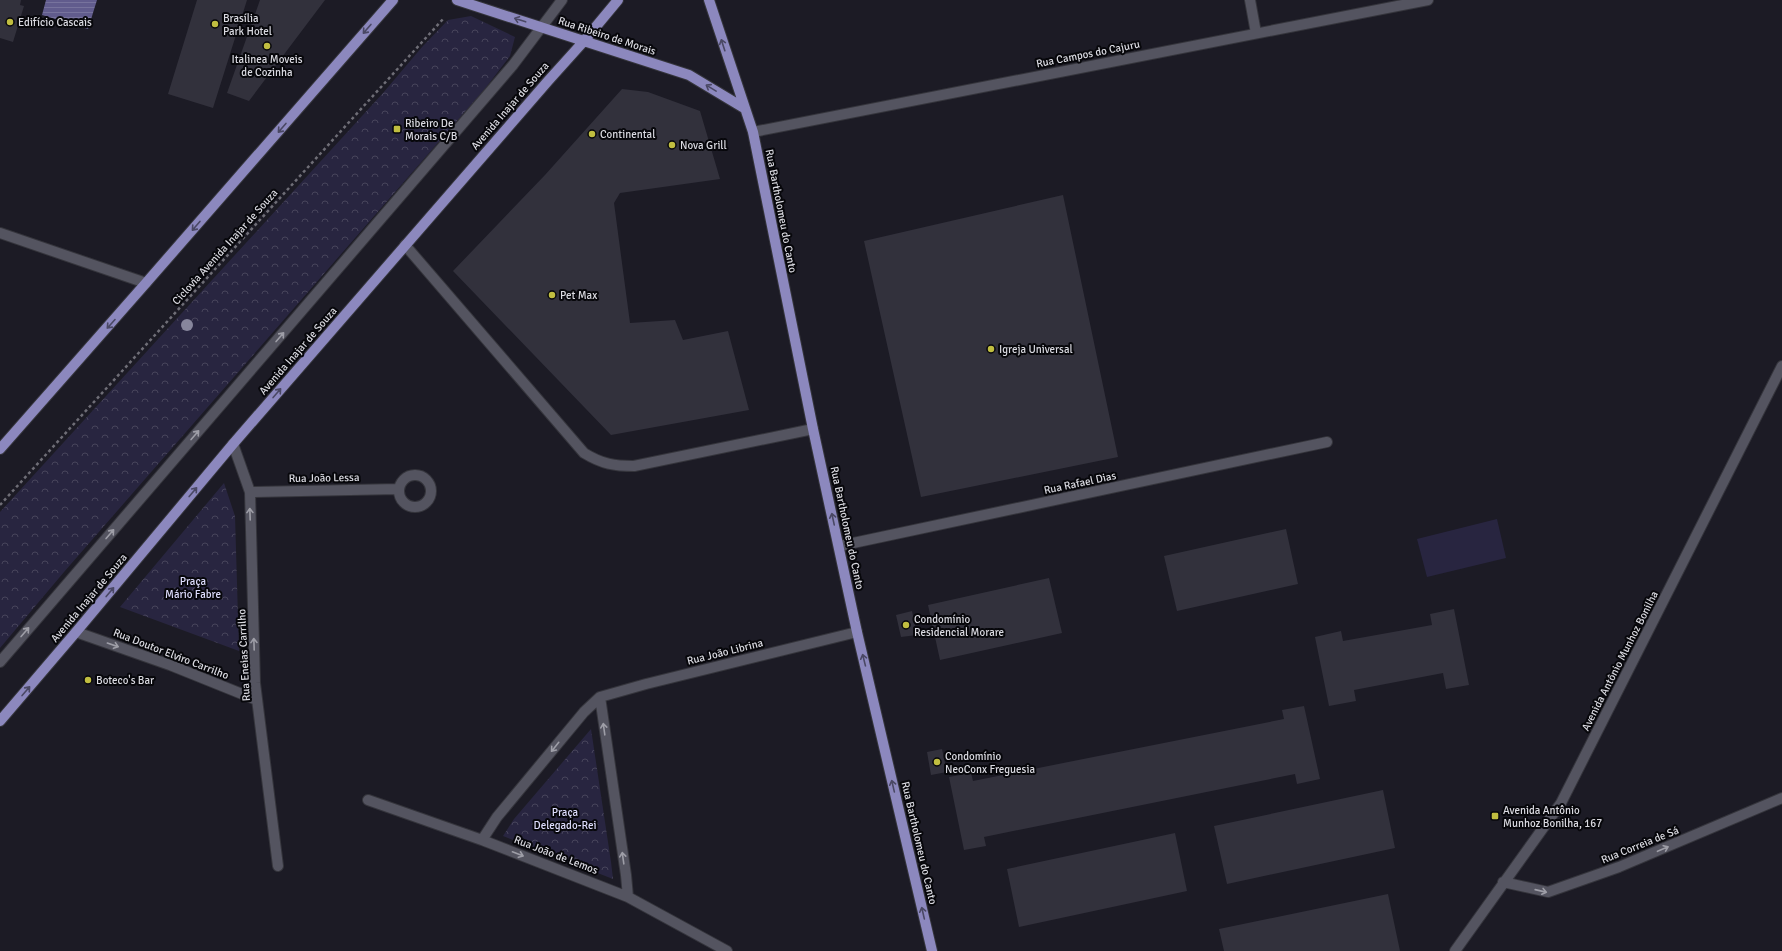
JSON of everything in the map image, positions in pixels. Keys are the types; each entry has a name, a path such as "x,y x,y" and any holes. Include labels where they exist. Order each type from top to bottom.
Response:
{"main road":[{"path":"0,449 392,0"},
{"name":"Rua Ribeiro de Morais","path":"458,0 689,75 744,108"},
{"name":"Avenida Inajar de Souza","path":"0,721 233,444 618,0"},
{"name":"Rua Bartholomeu do Canto","path":"709,0 753,132 813,429 857,632 932,951"}],"street":[{"path":"0,662 503,77 543,28 562,0"},
{"path":"1250,0 1256,33"},
{"name":"Rua Campos do Cajuru","path":"753,132 1428,0"},
{"path":"0,233 146,283"},
{"path":"405,245 584,452 596,460 615,466 634,466 813,429"},
{"name":"Avenida Antônio Munhoz Bonilha","path":"1455,951 1561,803 1782,366"},
{"name":"Rua Rafael Dias","path":"839,546 1327,442"},
{"name":"Rua Eneias Carrilho","path":"233,444 250,492 255,683 278,866"},
{"name":"Rua João Lessa","path":"250,492 398,489"},
{"name":"Rua Doutor Elviro Carrilho","path":"76,632 170,665 258,700"},
{"name":"Rua João Librina","path":"482,840 497,817 579,718 600,698 646,684 857,632"},
{"path":"600,698 628,897"},
{"name":"Rua Correia de Sá","path":"1503,882 1548,892 1620,867 1782,798"},
{"name":"Rua João de Lemos","path":"368,800 482,840 628,897 727,951"}],"path":[{"name":"Ciclovia Avenida Inajar de Souza","path":"0,505 458,0"}],"green space":[{"path":"471,16 515,37 510,56 484,90 64,572 0,648 0,512 383,93 422,47 448,20"},
{"name":"Praça Mário Fabre","path":"224,483 235,516 239,651 120,607"},
{"path":"1497,519 1506,558 1427,577 1417,539"},
{"name":"Praça Delegado-Rei","path":"591,729 613,879 503,836 514,819"}],"shaded area":[{"path":"46,0 97,0 88,29 42,15"}],"building":[{"name":"Edifício Cascais","path":"0,0 21,0 20,5 24,6 13,42 0,38"},
{"path":"197,0 247,0 213,108 168,94"},
{"name":"Italinea Moveis de Cozinha","path":"260,0 325,0 249,101 227,93"},
{"name":"Pet Max","path":"622,89 648,92 700,111 720,179 620,193 614,203 630,323 675,320 683,340 728,331 749,410 611,435 453,271 545,175"},
{"name":"Igreja Universal","path":"1063,195 1118,457 921,497 864,241"},
{"path":"1286,529 1298,584 1177,611 1164,556"},
{"path":"1049,578 1062,633 940,660 928,605"},
{"path":"1454,609 1469,685 1446,689 1443,673 1354,690 1356,701 1329,706 1315,637 1341,631 1343,641 1432,625 1430,614"},
{"name":"Condomínio Residencial Morare","path":"912,611 917,635 901,637 896,615"},
{"path":"1304,706 1320,779 1297,784 1295,774 984,837 986,846 964,850 949,777 971,773 973,781 1284,719 1282,710"},
{"name":"Condomínio NeoConx Freguesia","path":"942,749 947,772 931,775 927,752"},
{"path":"1383,790 1395,848 1227,884 1214,826"},
{"path":"1175,833 1187,891 1019,927 1007,869"},
{"path":"1388,894 1400,951 1224,951 1219,929"}],"place":[{"name":"Edifício Cascais","path":"10,22"},
{"name":"Brasília Park Hotel","path":"215,24"},
{"name":"Italinea Moveis de Cozinha","path":"267,46"},
{"name":"Ribeiro De Morais C/B","path":"397,129"},
{"name":"Continental","path":"592,134"},
{"name":"Nova Grill","path":"672,145"},
{"name":"Pet Max","path":"552,295"},
{"name":"Igreja Universal","path":"991,349"},
{"name":"Condomínio Residencial Morare","path":"906,625"},
{"name":"Boteco's Bar","path":"88,680"},
{"name":"Condomínio NeoConx Freguesia","path":"937,762"},
{"name":"Avenida Antônio Munhoz Bonilha, 167","path":"1495,816"}]}
